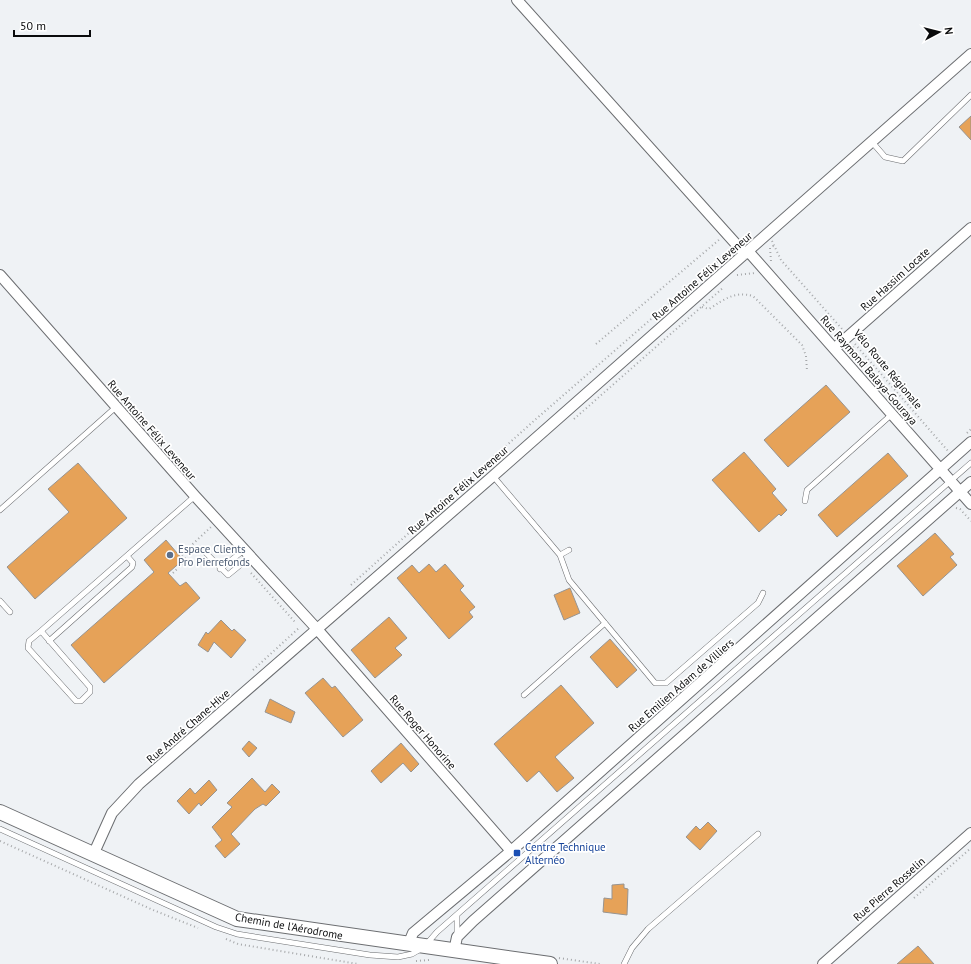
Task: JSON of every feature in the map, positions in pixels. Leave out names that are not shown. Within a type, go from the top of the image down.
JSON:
[{"type":"main road","name":"Chemin de l'Aérodrome","points":[[0,812],[237,919],[408,945],[552,961]]},
{"type":"street","name":"Rue Raymond Balaya-Gouraya","points":[[517,0],[727,233],[835,348],[891,415],[971,504]]},
{"type":"street","name":"Rue Antoine Félix Leveneur","points":[[0,275],[195,496],[317,629],[493,476],[971,54]]},
{"type":"street","name":"Rue Hassim Locate","points":[[835,348],[846,332],[971,228]]},
{"type":"street","name":"Rue Emilien Adam de Villiers","points":[[408,945],[413,933],[511,851],[940,471],[951,453],[968,438]]},
{"type":"street","points":[[448,950],[457,936],[971,482]]},
{"type":"street","name":"Rue Roger Honorine","points":[[317,629],[511,851]]},
{"type":"street","name":"Rue André Chane-Hive","points":[[93,855],[112,813],[119,804],[317,629]]},
{"type":"street","name":"Rue Pierre Rosselin","points":[[823,964],[971,833]]},
{"type":"lane","points":[[872,142],[885,157],[903,161],[971,95]]},
{"type":"lane","points":[[0,510],[116,407]]},
{"type":"lane","points":[[805,501],[807,490],[891,415]]},
{"type":"lane","points":[[0,830],[216,927],[236,934],[370,955],[398,957],[412,954],[424,947],[437,932],[971,463]]},
{"type":"lane","points":[[493,476],[560,555],[569,580],[655,683],[666,683],[758,603],[763,593]]},
{"type":"lane","points":[[41,631],[90,687],[90,692],[81,701],[76,702],[28,648],[30,641],[41,631],[195,496]]},
{"type":"lane","points":[[560,555],[569,550]]},
{"type":"lane","points":[[205,552],[220,569],[228,575],[247,554]]},
{"type":"lane","points":[[220,569],[247,554]]},
{"type":"lane","points":[[49,641],[132,567],[133,563],[127,556]]},
{"type":"lane","points":[[0,601],[10,612]]},
{"type":"lane","points":[[524,695],[605,623]]},
{"type":"lane","points":[[624,964],[632,948],[648,929],[758,834]]},
{"type":"lane","points":[[457,915],[457,936]]},
{"type":"path","points":[[596,344],[727,233]]},
{"type":"path","name":"Vélo Route Régionale","points":[[766,235],[775,245],[781,260],[951,453]]},
{"type":"path","points":[[775,245],[770,248],[770,261],[776,267]]},
{"type":"path","points":[[351,585],[536,419],[726,254],[746,252]]},
{"type":"path","points":[[734,273],[737,275],[755,273],[760,279]]},
{"type":"path","points":[[570,422],[724,287]]},
{"type":"path","points":[[694,299],[702,307],[709,309],[731,296],[743,294],[753,296],[802,345],[806,356],[807,371]]},
{"type":"path","points":[[837,332],[846,332]]},
{"type":"path","points":[[855,344],[852,354],[857,360]]},
{"type":"path","points":[[968,438],[971,429]]},
{"type":"path","points":[[943,452],[951,453],[953,445]]},
{"type":"path","points":[[952,512],[956,508],[960,509],[971,521]]},
{"type":"path","points":[[173,573],[186,560],[182,554],[211,527]]},
{"type":"path","points":[[410,962],[429,960],[448,950]]},
{"type":"path","points":[[552,961],[600,964]]},
{"type":"building","points":[[971,116],[971,140],[959,127]]},
{"type":"building","points":[[826,385],[850,412],[788,467],[764,440]]},
{"type":"building","points":[[744,452],[776,489],[772,493],[787,510],[781,516],[779,514],[759,532],[712,480]]},
{"type":"building","points":[[888,453],[908,476],[837,537],[818,515]]},
{"type":"building","points":[[78,463],[127,518],[35,599],[7,567],[69,512],[48,489]]},
{"type":"building","points":[[935,533],[954,554],[950,557],[957,565],[923,596],[897,566]]},
{"type":"building","points":[[166,540],[183,560],[168,573],[180,586],[186,582],[200,598],[104,683],[71,645],[154,572],[144,560]]},
{"type":"building","points":[[429,564],[436,572],[445,564],[464,586],[460,590],[475,607],[469,612],[473,617],[449,639],[397,578],[412,565],[419,573]]},
{"type":"building","points":[[570,588],[580,613],[564,620],[554,595]]},
{"type":"building","points":[[389,617],[407,638],[395,648],[402,655],[375,678],[351,650]]},
{"type":"building","points":[[221,620],[232,631],[234,629],[246,640],[231,658],[214,642],[208,652],[198,645],[206,632],[208,634]]},
{"type":"building","points":[[610,639],[637,670],[617,688],[590,657]]},
{"type":"building","points":[[323,678],[332,688],[335,686],[363,720],[343,737],[305,693]]},
{"type":"building","points":[[561,685],[594,723],[555,757],[574,778],[557,792],[539,771],[527,782],[494,744]]},
{"type":"building","points":[[270,699],[295,712],[291,723],[265,712]]},
{"type":"building","points":[[249,741],[257,748],[249,757],[242,749]]},
{"type":"building","points":[[401,743],[419,764],[411,772],[403,763],[381,783],[371,771]]},
{"type":"building","points":[[252,778],[265,792],[272,784],[280,792],[266,806],[263,804],[255,809],[231,834],[240,844],[225,858],[215,846],[222,840],[212,827],[232,807],[227,803]]},
{"type":"building","points":[[209,780],[217,790],[201,806],[199,803],[189,814],[177,801],[190,788],[195,794]]},
{"type":"building","points":[[708,822],[717,831],[700,850],[686,837],[696,826],[700,830]]},
{"type":"building","points":[[624,884],[624,888],[628,889],[627,915],[603,912],[604,898],[612,899],[612,885]]},
{"type":"building","points":[[918,946],[934,964],[897,964]]},
{"type":"place","name":"Espace Clients Pro Pierrefonds","points":[[170,555]]},
{"type":"place","name":"Centre Technique Alternéo","points":[[517,853]]}]
